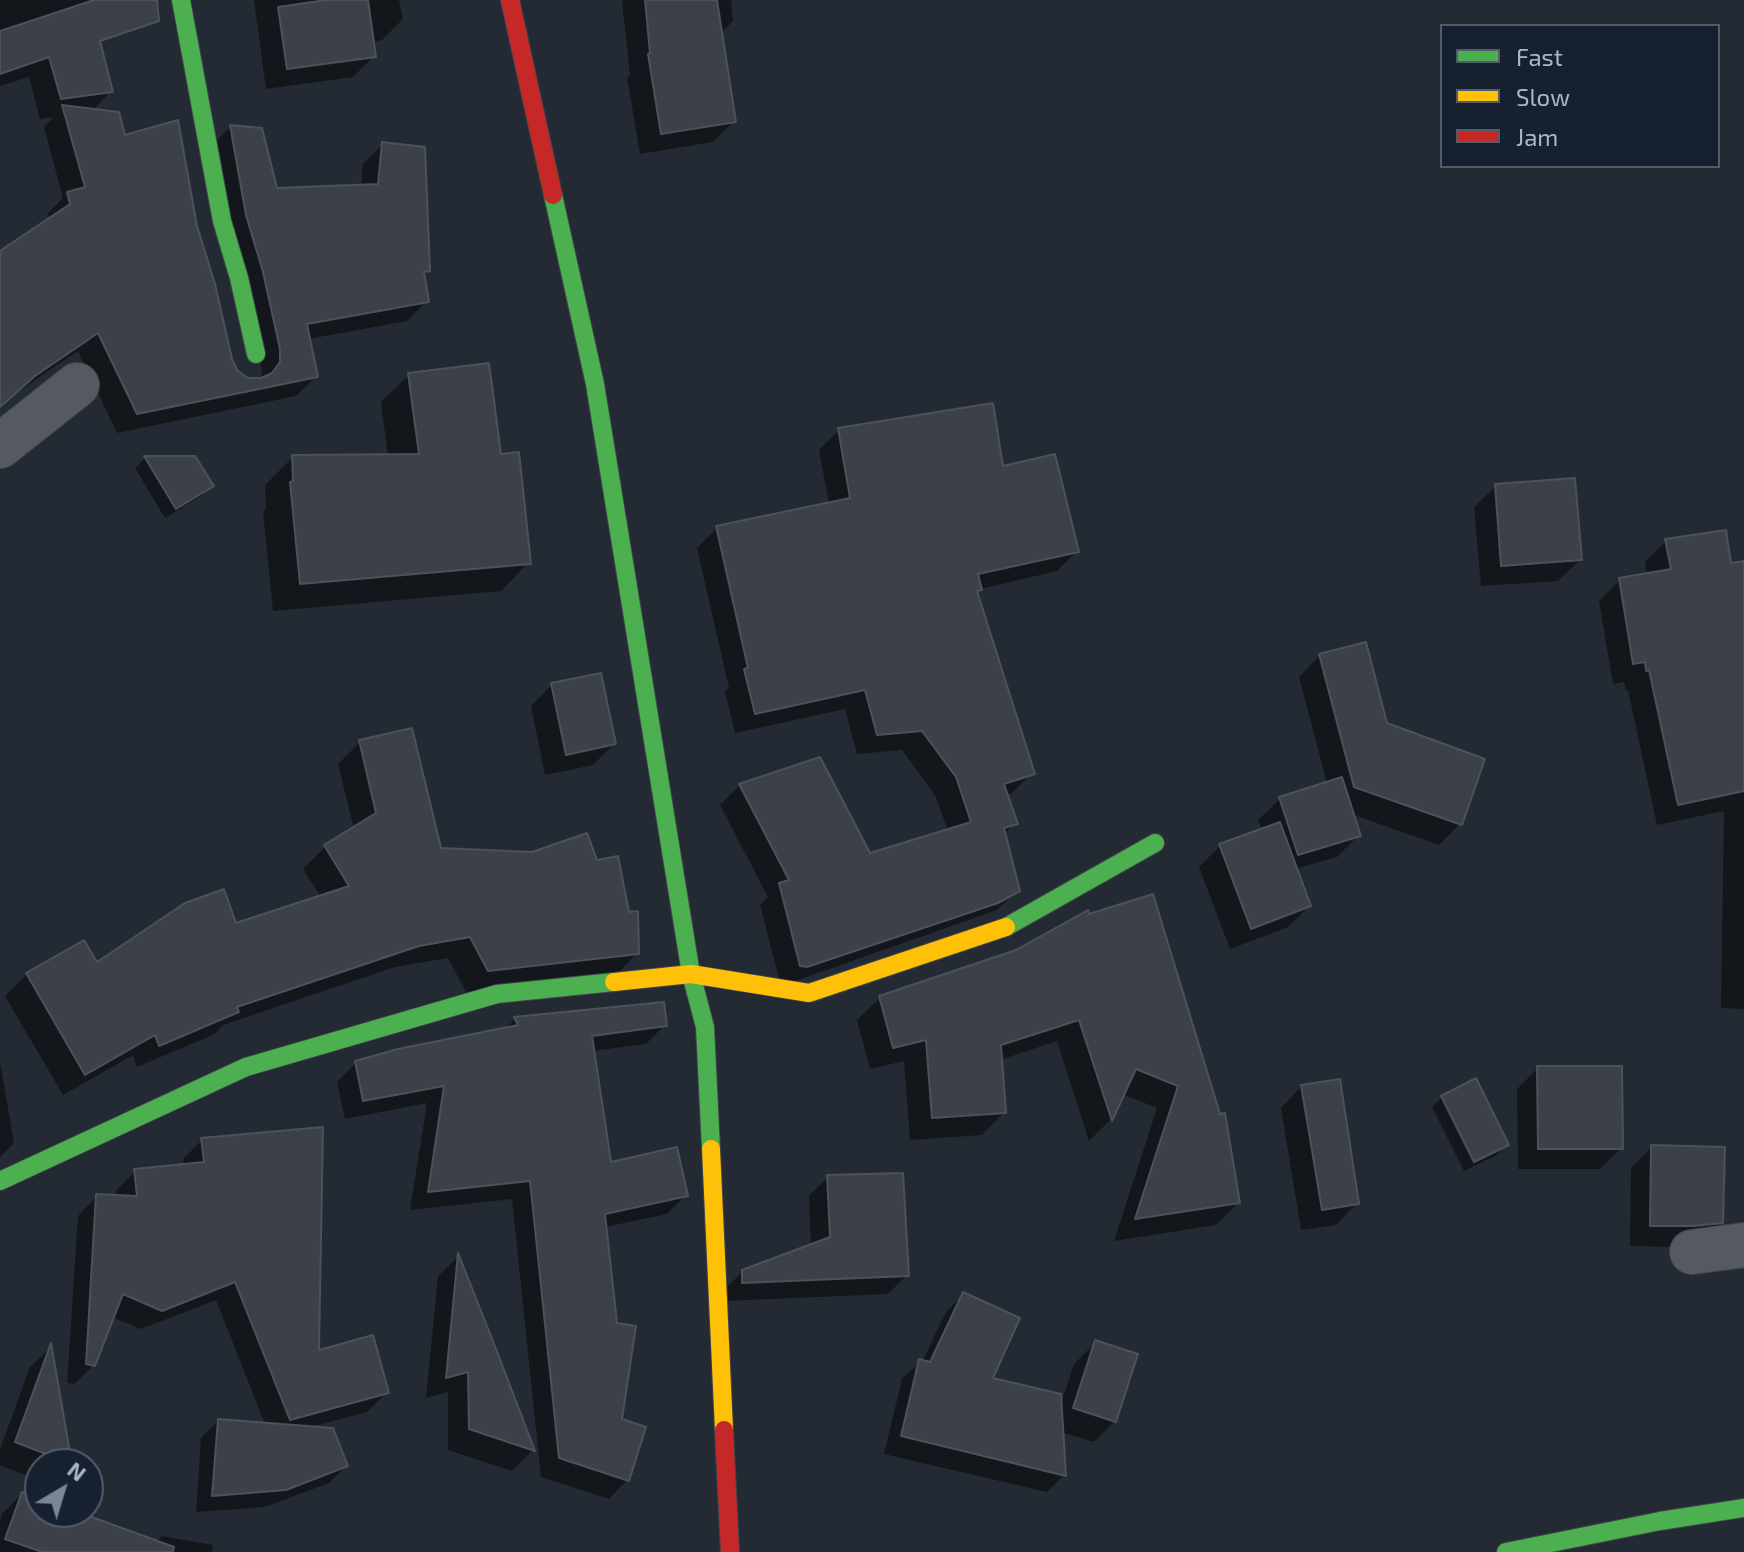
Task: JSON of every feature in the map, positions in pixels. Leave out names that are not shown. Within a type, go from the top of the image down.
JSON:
[{"type":"street","points":[[181,0],[222,221],[256,354]]},
{"type":"street","points":[[510,0],[595,384],[691,974],[705,1027],[730,1552]]},
{"type":"street","points":[[0,446],[77,385]]},
{"type":"street","points":[[0,1181],[246,1067],[497,994],[691,974],[809,993],[1008,926],[1155,843]]},
{"type":"street","points":[[1692,1252],[1744,1245]]},
{"type":"street","points":[[1506,1552],[1660,1521],[1744,1508]]},
{"type":"building","points":[[94,0],[157,0],[159,21],[100,41],[113,92],[61,99],[49,57],[0,74],[0,31]]},
{"type":"building","points":[[326,0],[368,0],[376,57],[287,69],[278,7]]},
{"type":"building","points":[[645,0],[717,0],[736,122],[661,134],[648,54]]},
{"type":"building","points":[[62,105],[119,112],[125,135],[178,120],[197,226],[215,284],[232,359],[237,370],[248,378],[261,378],[272,373],[280,362],[280,349],[263,272],[246,215],[230,125],[262,128],[277,188],[378,184],[382,142],[425,147],[430,271],[424,272],[429,302],[307,324],[318,377],[137,414],[98,333],[35,376],[0,407],[0,251],[70,204],[67,192],[85,187]]},
{"type":"building","points":[[489,363],[501,454],[519,452],[531,564],[300,584],[290,482],[293,481],[292,455],[419,454],[408,373]]},
{"type":"building","points":[[993,403],[1003,466],[1055,454],[1079,552],[978,574],[982,590],[977,591],[1035,774],[1004,784],[1018,824],[1004,828],[1020,891],[998,903],[807,967],[800,966],[779,883],[789,880],[739,784],[820,757],[870,853],[971,822],[956,777],[922,731],[877,735],[865,690],[755,714],[744,669],[748,668],[716,526],[850,498],[838,428]]},
{"type":"building","points":[[144,456],[195,456],[214,486],[176,509]]},
{"type":"building","points":[[1575,478],[1582,560],[1501,566],[1495,484]]},
{"type":"building","points":[[1726,530],[1731,563],[1744,561],[1744,791],[1678,805],[1649,670],[1646,671],[1645,662],[1633,664],[1619,578],[1671,569],[1665,539]]},
{"type":"building","points":[[1366,642],[1387,723],[1485,759],[1462,825],[1354,787],[1319,654]]},
{"type":"building","points":[[601,673],[616,744],[566,755],[551,683]]},
{"type":"building","points":[[412,728],[441,848],[532,852],[587,833],[597,860],[618,856],[629,912],[638,911],[639,954],[488,971],[470,937],[419,946],[237,1007],[239,1012],[159,1046],[155,1035],[85,1075],[26,973],[84,940],[97,962],[185,903],[224,889],[236,923],[349,886],[324,845],[376,813],[359,740]]},
{"type":"building","points":[[1342,777],[1361,836],[1298,855],[1279,797]]},
{"type":"building","points":[[1280,822],[1311,906],[1251,929],[1219,844]]},
{"type":"building","points":[[1153,894],[1220,1114],[1225,1113],[1240,1203],[1135,1219],[1178,1086],[1136,1069],[1112,1121],[1079,1020],[1001,1045],[1006,1113],[932,1118],[926,1040],[893,1048],[879,996],[1016,950],[1088,910],[1089,914]]},
{"type":"building","points":[[664,1002],[667,1026],[592,1036],[611,1162],[677,1147],[688,1196],[605,1214],[617,1323],[636,1326],[622,1419],[646,1427],[629,1481],[559,1458],[530,1181],[428,1192],[444,1086],[363,1101],[355,1061],[398,1049],[518,1025],[514,1017]]},
{"type":"building","points":[[1537,1066],[1622,1066],[1623,1149],[1538,1149]]},
{"type":"building","points":[[1476,1078],[1509,1145],[1474,1162],[1441,1096]]},
{"type":"building","points":[[1340,1079],[1359,1204],[1322,1210],[1301,1085]]},
{"type":"building","points":[[323,1127],[319,1350],[373,1335],[389,1393],[290,1420],[235,1282],[162,1311],[123,1294],[95,1366],[86,1364],[96,1194],[137,1196],[134,1169],[204,1162],[201,1138]]},
{"type":"building","points":[[1651,1145],[1725,1147],[1723,1223],[1650,1226]]},
{"type":"building","points":[[903,1173],[909,1276],[742,1283],[742,1270],[830,1237],[827,1175]]},
{"type":"building","points":[[458,1253],[535,1451],[469,1429],[468,1372],[446,1378]]},
{"type":"building","points":[[963,1292],[1020,1318],[993,1378],[1061,1394],[1066,1476],[901,1436],[919,1359],[930,1362]]},
{"type":"building","points":[[1095,1340],[1138,1354],[1116,1422],[1073,1408]]},
{"type":"building","points":[[51,1343],[69,1448],[31,1448],[15,1442]]},
{"type":"building","points":[[218,1419],[333,1428],[348,1466],[286,1490],[212,1496]]},
{"type":"building","points":[[22,1492],[24,1528],[104,1528],[104,1521],[174,1547],[173,1552],[42,1552],[5,1539]]},
{"type":"traffic: fast","points":[[181,0],[222,221],[256,354]]},
{"type":"traffic: fast","points":[[553,195],[595,384],[691,974],[705,1027],[711,1149]]},
{"type":"traffic: fast","points":[[1006,927],[1155,843]]},
{"type":"traffic: fast","points":[[0,1181],[246,1067],[497,994],[614,982]]},
{"type":"traffic: fast","points":[[1506,1552],[1660,1521],[1744,1508]]},
{"type":"traffic: slow","points":[[614,982],[691,974],[809,993],[1006,927]]},
{"type":"traffic: slow","points":[[711,1149],[724,1430]]},
{"type":"traffic: jam","points":[[510,0],[553,195]]},
{"type":"traffic: jam","points":[[724,1430],[730,1552]]}]
